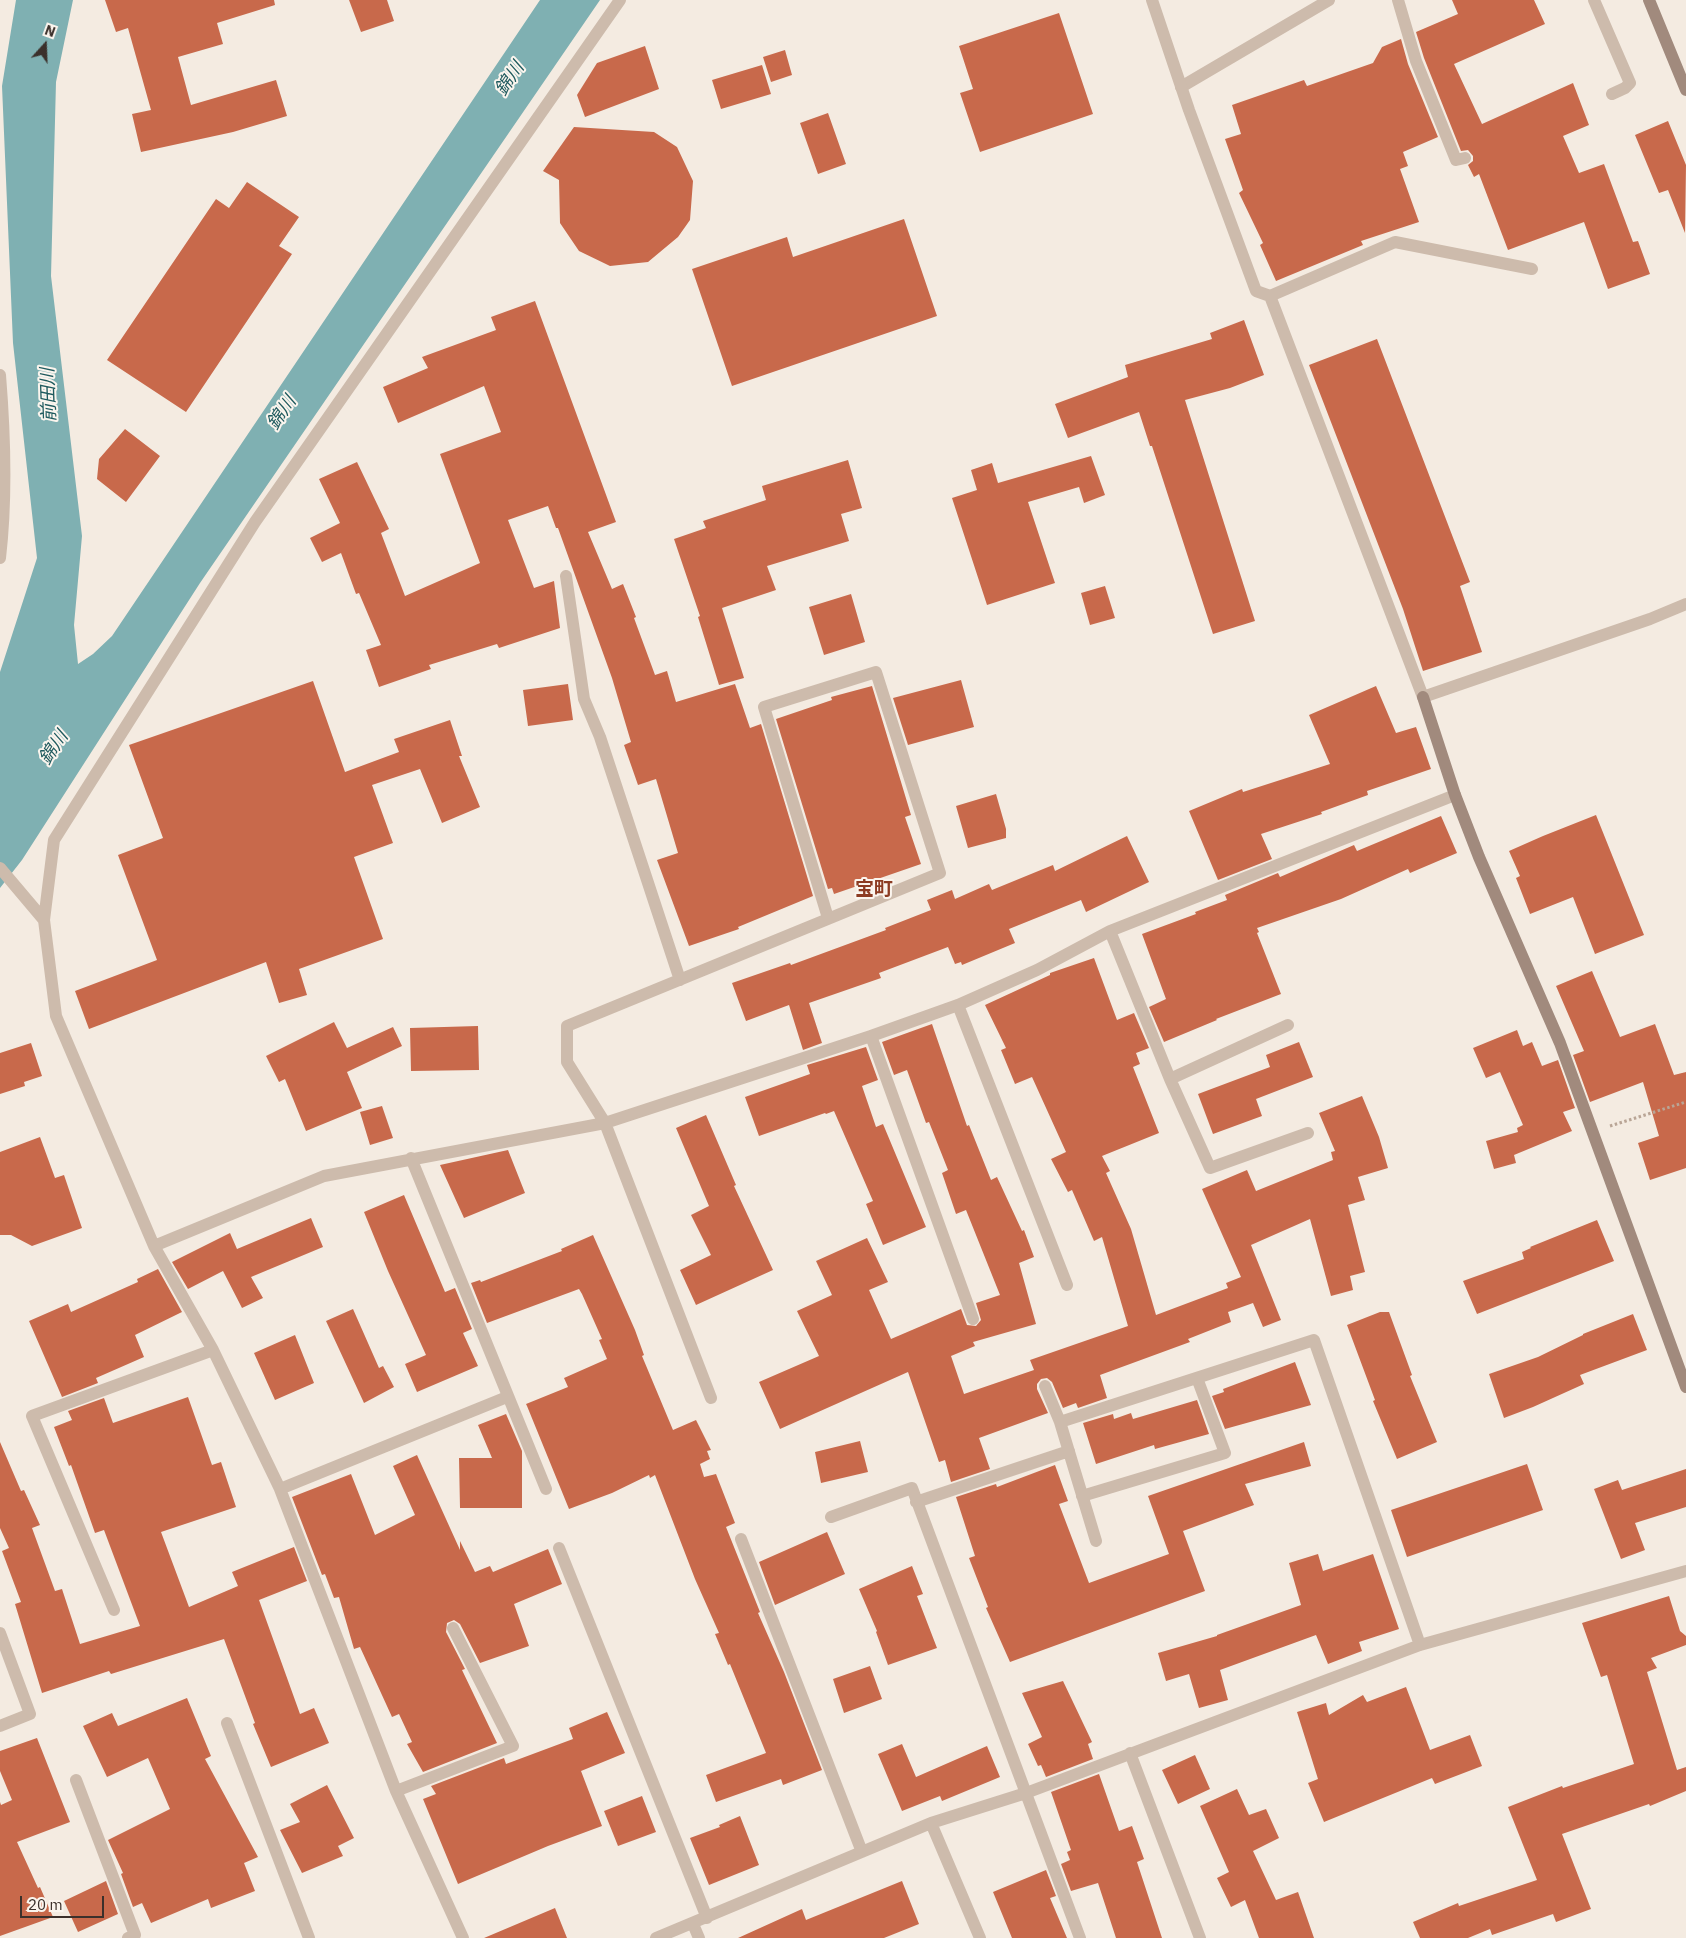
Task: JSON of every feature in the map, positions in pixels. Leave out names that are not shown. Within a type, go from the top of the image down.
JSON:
[{"type":"street","points":[[463,1938],[396,1791],[280,1489],[213,1350],[154,1246],[56,1016],[44,920],[54,840],[255,522],[620,0]]},
{"type":"street","points":[[1152,0],[1181,87],[1256,291],[1270,296],[1395,242],[1532,268]]},
{"type":"street","points":[[1181,87],[1329,0]]},
{"type":"street","points":[[1398,0],[1416,61],[1449,145],[1456,160],[1465,158]]},
{"type":"street","points":[[1594,0],[1630,83],[1625,88],[1612,94]]},
{"type":"street","points":[[1649,0],[1686,90]]},
{"type":"street","points":[[1270,296],[1423,698],[1455,795],[1479,857],[1560,1043],[1686,1387]]},
{"type":"street","points":[[0,375],[4,421],[4,451],[3,531],[0,558]]},
{"type":"street","points":[[566,576],[584,699],[600,737],[680,980]]},
{"type":"street","points":[[1423,698],[1686,604]]},
{"type":"street","points":[[711,1398],[605,1123],[567,1062],[567,1026],[940,873],[876,672],[764,707],[828,918]]},
{"type":"street","points":[[154,1246],[324,1176],[411,1158],[605,1123],[872,1036],[958,1005],[1037,970],[1110,931],[1455,795]]},
{"type":"street","points":[[0,868],[44,920]]},
{"type":"street","points":[[1110,931],[1170,1079],[1210,1168],[1308,1133]]},
{"type":"street","points":[[958,1005],[1067,1285]]},
{"type":"street","points":[[1170,1079],[1288,1025]]},
{"type":"street","points":[[872,1036],[973,1319]]},
{"type":"street","points":[[411,1158],[546,1489]]},
{"type":"street","points":[[1060,1422],[1314,1340],[1420,1645]]},
{"type":"street","points":[[114,1610],[32,1416],[213,1350]]},
{"type":"street","points":[[1082,1496],[1225,1453],[1197,1378]]},
{"type":"street","points":[[1045,1386],[1060,1422],[1096,1541]]},
{"type":"street","points":[[280,1489],[507,1397]]},
{"type":"street","points":[[916,1502],[1068,1451]]},
{"type":"street","points":[[831,1517],[912,1488],[1080,1938]]},
{"type":"street","points":[[741,1539],[862,1852]]},
{"type":"street","points":[[559,1548],[707,1918]]},
{"type":"street","points":[[656,1938],[932,1824],[1026,1793],[1420,1645],[1686,1571]]},
{"type":"street","points":[[396,1791],[513,1746],[453,1628]]},
{"type":"street","points":[[0,1633],[30,1714],[0,1726]]},
{"type":"street","points":[[226,1724],[309,1938]]},
{"type":"street","points":[[1130,1753],[1200,1938]]},
{"type":"street","points":[[76,1780],[135,1935],[128,1938]]},
{"type":"street","points":[[932,1824],[980,1938]]},
{"type":"street","points":[[692,1924],[699,1938]]},
{"type":"path","points":[[1592,1132],[1686,1102]]},
{"type":"water","points":[[16,0],[73,0],[56,82],[51,276],[82,536],[74,625],[78,664],[93,654],[112,636],[540,0],[600,0],[200,583],[22,860],[0,888],[0,672],[37,558],[13,343],[2,86]]},
{"type":"building","points":[[105,0],[274,0],[275,5],[217,23],[223,44],[178,57],[191,105],[276,80],[287,116],[233,132],[141,152],[132,114],[151,110],[128,28],[116,32]]},
{"type":"building","points":[[349,0],[387,0],[394,21],[361,32]]},
{"type":"building","points":[[1452,0],[1534,0],[1545,24],[1454,64],[1482,124],[1573,83],[1589,125],[1563,136],[1579,173],[1604,164],[1633,242],[1638,241],[1650,274],[1608,289],[1584,222],[1508,250],[1479,174],[1474,177],[1468,165],[1473,161],[1473,156],[1468,150],[1461,151],[1424,58],[1416,32],[1458,14]]},
{"type":"building","points":[[1059,13],[1093,114],[980,152],[960,93],[973,89],[959,46]]},
{"type":"building","points":[[1401,39],[1408,64],[1438,137],[1403,152],[1408,166],[1400,169],[1419,222],[1361,241],[1363,245],[1276,281],[1260,245],[1263,243],[1239,193],[1243,190],[1225,139],[1241,134],[1232,105],[1304,80],[1307,86],[1373,63],[1382,47]]},
{"type":"building","points":[[645,46],[659,89],[585,117],[577,95],[597,63]]},
{"type":"building","points":[[785,50],[792,75],[771,82],[763,57]]},
{"type":"building","points":[[762,65],[771,94],[721,109],[712,80]]},
{"type":"building","points":[[828,113],[846,164],[818,174],[800,123]]},
{"type":"building","points":[[1668,121],[1686,165],[1685,233],[1668,190],[1659,193],[1635,135]]},
{"type":"building","points":[[574,127],[654,132],[677,147],[693,181],[690,220],[678,237],[648,262],[610,266],[579,251],[560,223],[559,180],[543,171]]},
{"type":"building","points":[[247,182],[299,217],[279,246],[292,254],[186,412],[107,360],[216,199],[229,208]]},
{"type":"building","points":[[904,219],[937,316],[732,386],[692,269],[787,237],[793,257]]},
{"type":"building","points":[[535,301],[616,522],[588,532],[612,589],[623,584],[655,675],[667,671],[676,702],[735,684],[750,728],[761,724],[813,896],[738,927],[739,929],[689,946],[657,860],[678,853],[656,779],[638,785],[624,745],[631,742],[612,678],[558,528],[556,528],[548,506],[508,520],[534,588],[554,581],[560,628],[499,648],[497,644],[429,665],[431,669],[379,687],[366,650],[381,645],[359,593],[356,594],[341,553],[322,562],[310,538],[340,523],[319,479],[357,462],[389,529],[381,533],[405,596],[480,563],[440,454],[501,432],[484,386],[398,423],[383,387],[428,368],[422,357],[496,330],[491,317]]},
{"type":"building","points":[[1244,320],[1264,375],[1230,388],[1185,400],[1255,621],[1213,634],[1152,446],[1150,446],[1139,412],[1068,438],[1055,404],[1128,377],[1125,365],[1212,339],[1210,333]]},
{"type":"building","points":[[1377,339],[1470,582],[1460,586],[1482,652],[1423,671],[1403,609],[1309,365]]},
{"type":"building","points":[[125,429],[160,456],[126,502],[97,479],[99,459]]},
{"type":"building","points":[[1091,456],[1105,495],[1084,503],[1079,487],[1028,502],[1055,583],[987,605],[952,498],[977,490],[971,470],[992,463],[998,483]]},
{"type":"building","points":[[848,460],[862,508],[841,514],[849,541],[767,566],[776,590],[722,608],[744,678],[719,685],[698,617],[700,616],[674,539],[706,528],[703,521],[766,500],[762,486]]},
{"type":"building","points":[[1105,586],[1115,618],[1090,625],[1081,593]]},
{"type":"building","points":[[851,594],[865,642],[824,655],[809,607]]},
{"type":"building","points":[[961,680],[974,727],[908,745],[893,698]]},
{"type":"building","points":[[313,681],[345,772],[399,752],[394,739],[450,720],[462,756],[459,756],[480,807],[442,823],[420,769],[372,785],[393,843],[354,857],[383,939],[299,969],[307,995],[279,1003],[266,962],[89,1029],[75,991],[157,960],[118,855],[163,838],[129,745]]},
{"type":"building","points":[[568,684],[573,720],[528,726],[523,690]]},
{"type":"building","points":[[872,686],[911,815],[905,817],[921,864],[834,894],[832,888],[828,889],[776,719],[832,700],[831,697]]},
{"type":"building","points":[[1376,686],[1396,733],[1416,727],[1431,769],[1367,791],[1368,795],[1321,812],[1322,814],[1261,834],[1272,859],[1218,880],[1189,811],[1242,789],[1243,792],[1330,764],[1309,715]]},
{"type":"building","points":[[996,794],[1006,829],[1006,838],[968,848],[956,806]]},
{"type":"building","points":[[1596,815],[1644,935],[1595,954],[1573,897],[1530,914],[1516,878],[1520,876],[1509,851]]},
{"type":"building","points":[[1441,816],[1457,853],[1410,873],[1408,869],[1341,899],[1257,928],[1259,932],[1257,933],[1281,994],[1216,1019],[1164,1042],[1149,1007],[1166,999],[1142,934],[1196,914],[1195,912],[1227,900],[1225,895],[1278,873],[1280,877],[1354,845],[1357,851]]},
{"type":"building","points":[[1127,836],[1149,882],[1086,912],[1081,900],[1009,929],[1015,943],[962,965],[961,962],[955,964],[948,947],[879,973],[881,978],[809,1003],[822,1043],[803,1050],[789,1005],[746,1021],[732,983],[790,963],[791,965],[886,930],[885,928],[931,910],[927,900],[952,890],[955,899],[989,884],[992,890],[1053,865],[1055,871]]},
{"type":"building","points":[[1094,958],[1117,1020],[1134,1013],[1149,1048],[1136,1053],[1140,1064],[1133,1067],[1159,1133],[1102,1156],[1110,1171],[1106,1173],[1131,1229],[1156,1315],[1228,1288],[1226,1283],[1241,1277],[1202,1189],[1247,1170],[1256,1191],[1333,1160],[1331,1152],[1335,1151],[1319,1113],[1362,1096],[1379,1137],[1388,1168],[1358,1177],[1365,1200],[1348,1205],[1365,1272],[1350,1276],[1353,1290],[1331,1296],[1310,1219],[1251,1245],[1281,1320],[1263,1327],[1253,1303],[1228,1312],[1231,1322],[1188,1339],[1190,1342],[1100,1375],[1107,1398],[1078,1408],[1076,1403],[1063,1408],[1052,1382],[1047,1378],[1041,1379],[1037,1384],[1037,1389],[1048,1413],[979,1438],[990,1469],[951,1482],[945,1460],[939,1462],[908,1372],[780,1429],[759,1382],[819,1356],[797,1311],[832,1295],[816,1261],[867,1238],[888,1282],[869,1290],[891,1339],[961,1309],[967,1325],[976,1326],[981,1320],[976,1303],[1000,1295],[966,1210],[956,1214],[942,1173],[948,1170],[929,1122],[926,1123],[907,1070],[894,1075],[882,1042],[932,1024],[967,1126],[969,1125],[991,1180],[997,1177],[1022,1231],[1024,1230],[1034,1257],[1019,1263],[1036,1324],[973,1342],[975,1346],[951,1356],[964,1394],[1034,1370],[1030,1360],[1128,1326],[1102,1237],[1094,1241],[1072,1190],[1068,1192],[1051,1159],[1066,1152],[1032,1077],[1015,1084],[1001,1050],[1006,1048],[985,1005],[1050,975],[1050,973]]},
{"type":"building","points":[[1592,971],[1620,1037],[1655,1024],[1674,1075],[1686,1072],[1686,1168],[1650,1180],[1638,1143],[1659,1136],[1643,1082],[1590,1102],[1573,1055],[1584,1051],[1556,986]]},
{"type":"building","points":[[334,1022],[347,1048],[393,1027],[402,1046],[347,1072],[362,1108],[306,1131],[285,1079],[279,1082],[266,1056]]},
{"type":"building","points":[[478,1026],[479,1070],[411,1071],[410,1028]]},
{"type":"building","points":[[1517,1030],[1523,1046],[1532,1042],[1542,1066],[1558,1060],[1575,1108],[1563,1112],[1572,1131],[1514,1155],[1516,1163],[1494,1169],[1486,1141],[1518,1132],[1517,1128],[1523,1125],[1500,1072],[1486,1078],[1473,1048]]},
{"type":"building","points":[[1299,1042],[1313,1077],[1256,1099],[1262,1116],[1213,1134],[1198,1094],[1270,1067],[1266,1055]]},
{"type":"building","points":[[31,1043],[42,1076],[24,1082],[25,1086],[0,1094],[0,1053]]},
{"type":"building","points":[[866,1047],[878,1080],[862,1086],[876,1127],[883,1124],[926,1227],[883,1245],[866,1204],[873,1201],[834,1111],[759,1136],[745,1097],[810,1074],[807,1065]]},
{"type":"building","points":[[382,1106],[393,1138],[370,1145],[360,1112]]},
{"type":"building","points":[[706,1115],[736,1185],[734,1186],[773,1270],[696,1305],[680,1270],[711,1255],[691,1215],[709,1206],[676,1128]]},
{"type":"building","points":[[40,1137],[55,1178],[64,1175],[82,1228],[32,1246],[11,1235],[0,1235],[0,1152]]},
{"type":"building","points":[[508,1150],[525,1193],[464,1218],[440,1165]]},
{"type":"building","points":[[404,1195],[445,1292],[455,1288],[472,1329],[463,1333],[478,1366],[417,1392],[405,1364],[426,1355],[364,1212]]},
{"type":"building","points":[[311,1218],[323,1247],[251,1277],[263,1298],[242,1308],[223,1271],[188,1289],[172,1262],[230,1233],[237,1249]]},
{"type":"building","points":[[1597,1220],[1614,1261],[1477,1314],[1463,1281],[1524,1259],[1522,1252],[1530,1247]]},
{"type":"building","points":[[593,1235],[635,1330],[644,1355],[642,1356],[673,1430],[696,1420],[711,1450],[707,1451],[710,1459],[700,1464],[704,1477],[716,1474],[735,1523],[726,1527],[760,1612],[758,1613],[784,1672],[822,1770],[783,1785],[781,1779],[716,1802],[706,1775],[766,1753],[730,1664],[728,1665],[715,1634],[719,1633],[695,1579],[655,1475],[650,1478],[649,1475],[612,1493],[569,1509],[526,1404],[568,1387],[564,1378],[607,1359],[599,1340],[602,1339],[582,1294],[579,1289],[487,1323],[471,1283],[480,1280],[481,1282],[562,1251],[561,1249]]},
{"type":"building","points":[[158,1269],[182,1312],[135,1335],[144,1357],[96,1378],[98,1383],[62,1397],[29,1321],[68,1304],[71,1312],[138,1282],[137,1279]]},
{"type":"building","points":[[353,1309],[379,1368],[383,1366],[394,1387],[364,1403],[326,1321]]},
{"type":"building","points":[[1380,1312],[1389,1312],[1412,1375],[1410,1376],[1437,1442],[1397,1459],[1373,1401],[1375,1400],[1347,1325]]},
{"type":"building","points":[[1633,1314],[1647,1350],[1580,1375],[1584,1384],[1504,1418],[1489,1374],[1538,1357],[1583,1334]]},
{"type":"building","points":[[295,1335],[314,1383],[275,1400],[254,1353]]},
{"type":"building","points":[[1295,1362],[1311,1405],[1225,1429],[1212,1396],[1224,1392],[1223,1389]]},
{"type":"building","points":[[188,1397],[212,1465],[221,1462],[236,1507],[161,1532],[189,1607],[238,1586],[232,1572],[294,1547],[307,1581],[259,1600],[300,1714],[314,1708],[329,1743],[271,1767],[253,1724],[255,1723],[224,1639],[111,1674],[109,1671],[42,1693],[15,1604],[21,1602],[2,1551],[9,1548],[0,1528],[0,1442],[21,1491],[24,1490],[40,1525],[32,1528],[55,1591],[62,1589],[80,1644],[140,1626],[104,1530],[95,1533],[71,1465],[69,1466],[54,1427],[72,1420],[68,1411],[104,1398],[113,1423]]},
{"type":"building","points":[[1197,1400],[1209,1434],[1155,1449],[1154,1445],[1096,1464],[1083,1423],[1113,1414],[1114,1419],[1131,1413],[1133,1419]]},
{"type":"building","points":[[506,1414],[522,1451],[522,1508],[460,1508],[459,1458],[492,1458],[478,1425]]},
{"type":"building","points":[[860,1441],[868,1472],[821,1483],[815,1452]]},
{"type":"building","points":[[1304,1442],[1311,1466],[1245,1484],[1254,1505],[1183,1531],[1205,1591],[1010,1662],[986,1608],[988,1607],[969,1558],[975,1556],[956,1497],[996,1484],[997,1487],[1055,1465],[1068,1501],[1059,1504],[1089,1583],[1169,1554],[1148,1496]]},
{"type":"building","points":[[417,1455],[460,1550],[460,1541],[475,1572],[490,1566],[493,1572],[548,1549],[562,1584],[514,1604],[529,1646],[480,1663],[460,1624],[454,1620],[447,1623],[446,1632],[465,1669],[462,1670],[497,1743],[423,1772],[407,1744],[412,1742],[399,1714],[392,1717],[360,1647],[354,1649],[339,1597],[334,1598],[325,1574],[322,1575],[292,1497],[351,1474],[375,1535],[415,1515],[393,1466]]},
{"type":"building","points":[[1527,1464],[1543,1510],[1407,1557],[1391,1510]]},
{"type":"building","points":[[1686,1469],[1686,1507],[1635,1523],[1645,1550],[1621,1559],[1594,1489],[1618,1480],[1622,1490]]},
{"type":"building","points":[[827,1532],[845,1574],[775,1605],[759,1562]]},
{"type":"building","points":[[1318,1554],[1323,1571],[1373,1554],[1399,1629],[1359,1642],[1362,1651],[1328,1664],[1316,1635],[1220,1670],[1228,1700],[1199,1708],[1189,1674],[1166,1681],[1158,1653],[1217,1636],[1301,1605],[1289,1563]]},
{"type":"building","points":[[912,1566],[923,1594],[917,1596],[937,1648],[888,1665],[877,1631],[859,1589]]},
{"type":"building","points":[[1669,1596],[1680,1631],[1686,1636],[1686,1645],[1651,1658],[1657,1668],[1647,1672],[1677,1770],[1686,1767],[1686,1791],[1650,1806],[1649,1804],[1562,1834],[1591,1909],[1556,1922],[1553,1914],[1492,1935],[1490,1929],[1468,1938],[1420,1938],[1413,1922],[1458,1903],[1459,1906],[1537,1880],[1508,1807],[1562,1786],[1563,1788],[1634,1764],[1607,1675],[1601,1677],[1582,1623]]},
{"type":"building","points":[[870,1666],[882,1699],[844,1713],[833,1679]]},
{"type":"building","points":[[1063,1681],[1092,1742],[1088,1744],[1093,1759],[1046,1777],[1041,1765],[1038,1766],[1028,1744],[1042,1737],[1022,1693]]},
{"type":"building","points":[[1406,1687],[1430,1750],[1470,1735],[1482,1766],[1435,1784],[1432,1778],[1324,1822],[1308,1783],[1318,1779],[1297,1712],[1326,1703],[1329,1715],[1363,1695],[1367,1702]]},
{"type":"building","points":[[187,1698],[211,1756],[205,1759],[258,1857],[244,1863],[255,1891],[211,1908],[208,1899],[151,1923],[142,1903],[133,1907],[121,1874],[123,1873],[108,1840],[170,1809],[148,1758],[107,1777],[83,1726],[112,1713],[118,1726]]},
{"type":"building","points":[[607,1712],[625,1753],[581,1771],[602,1826],[548,1846],[458,1884],[423,1799],[436,1794],[431,1786],[504,1758],[506,1764],[573,1739],[569,1728]]},
{"type":"building","points":[[37,1738],[70,1822],[17,1842],[53,1917],[0,1936],[0,1802],[1,1805],[12,1800],[0,1771],[0,1751]]},
{"type":"building","points":[[902,1744],[916,1777],[987,1746],[1000,1777],[942,1801],[940,1796],[902,1811],[878,1754]]},
{"type":"building","points":[[1195,1755],[1210,1789],[1178,1804],[1162,1770]]},
{"type":"building","points":[[1099,1774],[1119,1831],[1132,1826],[1144,1859],[1137,1862],[1162,1938],[1116,1938],[1098,1883],[1071,1891],[1061,1864],[1070,1860],[1067,1852],[1071,1850],[1051,1792]]},
{"type":"building","points":[[327,1785],[354,1838],[338,1846],[343,1856],[302,1873],[280,1830],[300,1822],[290,1804]]},
{"type":"building","points":[[1237,1789],[1249,1815],[1266,1809],[1279,1838],[1253,1851],[1276,1900],[1298,1892],[1314,1938],[1259,1938],[1245,1900],[1231,1907],[1217,1878],[1229,1872],[1200,1806]]},
{"type":"building","points":[[642,1796],[656,1832],[618,1846],[604,1811]]},
{"type":"building","points":[[740,1816],[759,1865],[709,1885],[690,1838],[720,1827],[719,1825]]},
{"type":"building","points":[[1046,1870],[1056,1896],[1050,1898],[1067,1938],[1012,1938],[993,1892]]},
{"type":"building","points":[[106,1881],[118,1914],[78,1932],[64,1901]]},
{"type":"building","points":[[902,1881],[919,1924],[884,1938],[738,1938],[802,1909],[806,1920]]},
{"type":"building","points":[[555,1908],[567,1938],[484,1938]]},
{"type":"district","name":"宝町","points":[[874,890]]},
{"type":"water label","name":"錦川","points":[[510,79]]},
{"type":"water label","name":"前田川","points":[[49,395]]},
{"type":"water label","name":"錦川","points":[[282,413]]},
{"type":"water label","name":"錦川","points":[[54,748]]}]
